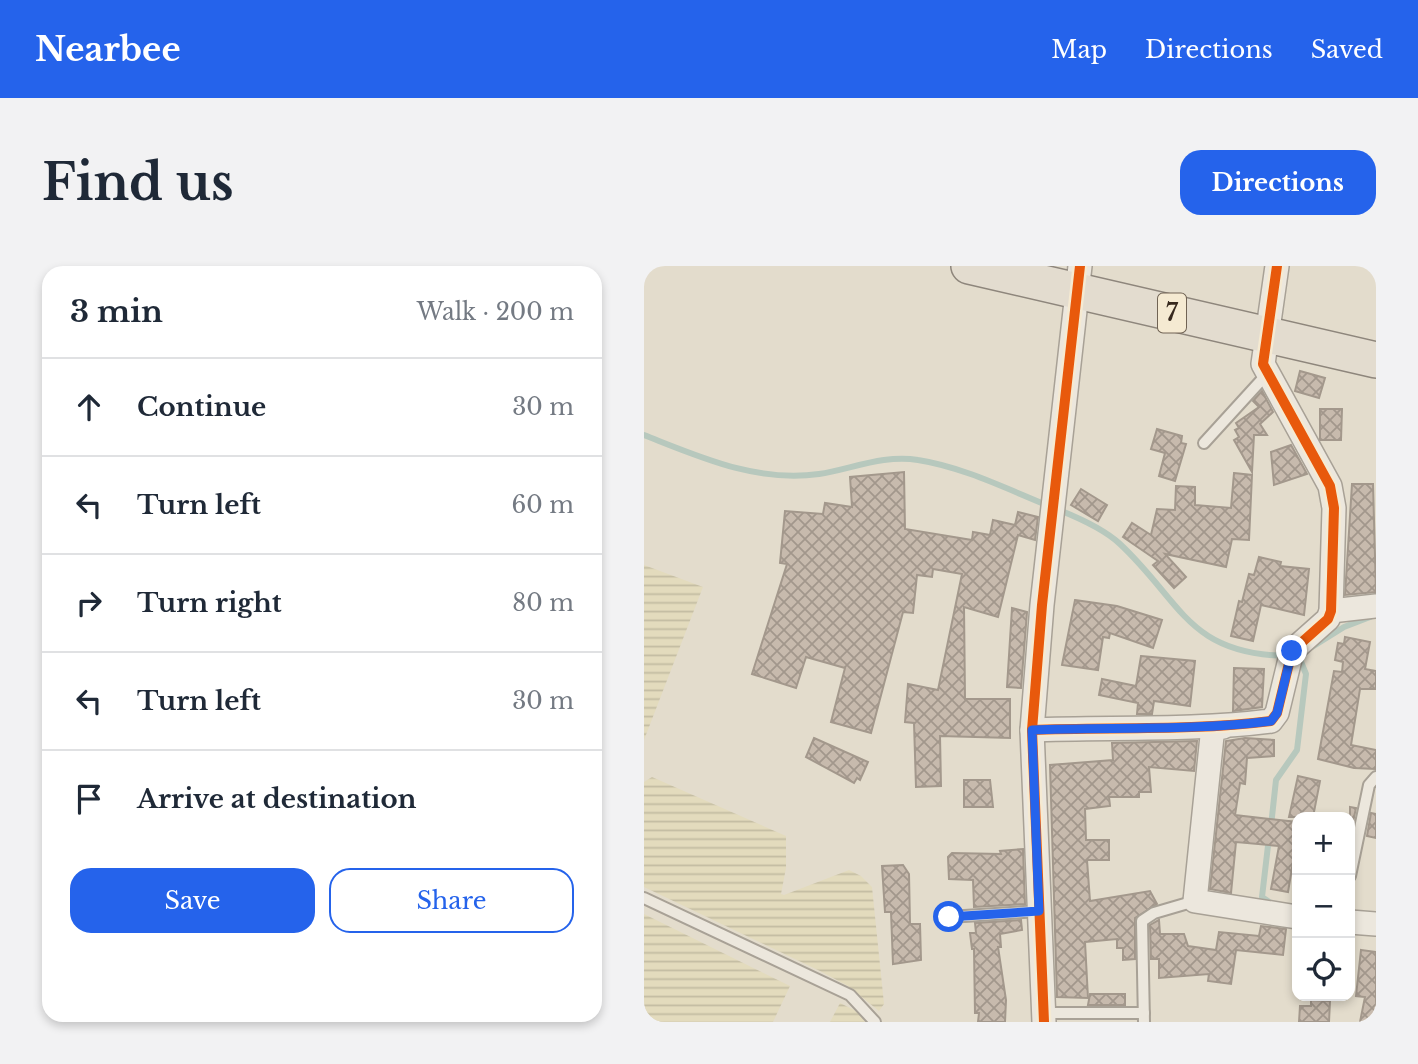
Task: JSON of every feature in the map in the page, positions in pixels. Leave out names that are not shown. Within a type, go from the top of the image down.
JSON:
[{"type":"main road","name":"7","points":[[969,266],[1074,273],[1267,324],[1376,360]]},
{"type":"main road","name":"7","points":[[1267,324],[1376,337]]},
{"type":"street","points":[[1277,266],[1263,364],[1290,418],[1319,461],[1330,486],[1334,508],[1331,611],[1328,619],[1289,660],[1277,713],[1271,721],[1216,728],[1212,736],[1195,901],[1292,916]]},
{"type":"street","points":[[1043,1017],[1032,730],[1074,273]]},
{"type":"street","points":[[1331,611],[1376,606]]},
{"type":"street","points":[[1032,730],[1126,726],[1223,727]]},
{"type":"street","points":[[1355,922],[1376,924]]},
{"type":"lane","points":[[1204,443],[1267,374]]},
{"type":"lane","points":[[1350,875],[1369,785],[1376,777]]},
{"type":"lane","points":[[644,898],[850,995],[875,1022]]},
{"type":"lane","points":[[1043,1017],[1144,1018],[1142,921],[1154,913],[1195,901]]},
{"type":"lane","points":[[949,917],[1039,911]]},
{"type":"shaded area","points":[[644,565],[703,587],[644,740]]},
{"type":"shaded area","points":[[652,777],[786,836],[786,868],[781,894],[849,870],[861,876],[872,887],[884,1004],[879,1011],[848,986],[820,971],[644,887],[644,782]]},
{"type":"shaded area","points":[[644,914],[790,986],[773,1022],[650,1022],[651,1019],[644,1015]]},
{"type":"shaded area","points":[[840,1003],[860,1013],[865,1022],[830,1022]]},
{"type":"building","points":[[1300,371],[1325,378],[1319,398],[1295,391]]},
{"type":"building","points":[[1262,391],[1273,412],[1260,424],[1267,435],[1254,435],[1252,472],[1234,440],[1239,437],[1235,430],[1239,428],[1236,423],[1259,407],[1253,401]]},
{"type":"building","points":[[1320,409],[1342,409],[1341,440],[1320,440]]},
{"type":"building","points":[[1157,429],[1182,436],[1181,443],[1186,444],[1175,481],[1159,476],[1165,453],[1151,449]]},
{"type":"building","points":[[1291,445],[1307,474],[1274,485],[1271,452]]},
{"type":"building","points":[[904,472],[905,529],[972,540],[973,532],[990,535],[993,520],[1015,525],[1018,512],[1038,517],[1035,540],[1018,535],[998,617],[964,607],[965,699],[1010,699],[1010,738],[940,736],[941,786],[916,787],[914,723],[905,722],[908,684],[938,690],[962,574],[933,569],[932,577],[917,575],[913,613],[903,612],[871,733],[831,722],[845,668],[806,657],[796,688],[752,674],[787,564],[780,563],[785,511],[823,514],[825,503],[852,507],[850,477]]},
{"type":"building","points":[[1234,473],[1252,475],[1249,540],[1232,539],[1226,567],[1165,554],[1186,577],[1174,588],[1153,565],[1158,561],[1123,537],[1132,523],[1151,535],[1157,509],[1175,510],[1176,486],[1195,487],[1195,505],[1231,508]]},
{"type":"building","points":[[1352,484],[1373,484],[1376,592],[1345,595]]},
{"type":"building","points":[[1081,489],[1107,505],[1098,521],[1071,505]]},
{"type":"building","points":[[1259,557],[1281,562],[1280,566],[1309,569],[1304,615],[1261,605],[1253,641],[1231,636],[1239,601],[1242,602],[1249,574],[1254,575]]},
{"type":"building","points":[[1075,600],[1117,606],[1162,620],[1153,648],[1110,633],[1109,638],[1103,637],[1098,670],[1062,665]]},
{"type":"building","points":[[1012,608],[1027,612],[1021,688],[1007,687]]},
{"type":"building","points":[[1345,637],[1370,642],[1365,669],[1376,671],[1376,689],[1360,689],[1351,745],[1376,750],[1376,769],[1354,768],[1318,759],[1334,671],[1342,672],[1343,662],[1335,660],[1338,643],[1344,644]]},
{"type":"building","points":[[1141,656],[1195,661],[1190,706],[1154,701],[1152,714],[1137,714],[1138,703],[1099,695],[1102,679],[1136,686]]},
{"type":"building","points":[[1234,668],[1264,669],[1262,707],[1233,711]]},
{"type":"building","points":[[814,738],[868,762],[860,780],[857,778],[854,783],[806,757]]},
{"type":"building","points":[[1245,738],[1274,740],[1274,756],[1247,758],[1245,784],[1240,783],[1235,815],[1292,821],[1292,868],[1288,892],[1271,889],[1279,846],[1236,842],[1231,893],[1210,889],[1226,741]]},
{"type":"building","points":[[1197,741],[1194,771],[1149,767],[1151,792],[1139,792],[1139,797],[1109,797],[1110,806],[1085,809],[1086,840],[1109,840],[1109,860],[1087,860],[1090,901],[1150,891],[1157,904],[1135,918],[1135,959],[1123,960],[1123,948],[1117,948],[1117,939],[1085,942],[1088,998],[1057,997],[1050,765],[1113,760],[1112,743]]},
{"type":"building","points":[[1298,776],[1320,781],[1314,812],[1292,812],[1292,817],[1289,817]]},
{"type":"building","points":[[964,780],[990,780],[993,807],[964,807]]},
{"type":"building","points":[[1371,813],[1376,814],[1376,838],[1367,836]]},
{"type":"building","points":[[1023,849],[1025,904],[974,907],[973,880],[949,879],[948,857],[952,853],[1001,854],[1000,851]]},
{"type":"building","points":[[903,865],[909,874],[910,924],[920,924],[921,960],[893,964],[891,912],[885,912],[882,866]]},
{"type":"building","points":[[1021,920],[1022,930],[1000,934],[1001,947],[998,947],[1006,1000],[1005,1022],[978,1022],[979,1013],[975,1013],[974,949],[970,933],[976,933],[975,923]]},
{"type":"building","points":[[1159,920],[1160,934],[1184,934],[1188,946],[1216,950],[1219,932],[1259,936],[1261,926],[1286,929],[1283,955],[1236,950],[1231,984],[1208,981],[1209,974],[1159,978],[1159,959],[1151,959],[1150,925]]},
{"type":"building","points":[[1361,950],[1376,952],[1376,1022],[1360,1022],[1365,997],[1356,996]]},
{"type":"building","points":[[1090,994],[1125,994],[1125,1005],[1088,1005]]},
{"type":"building","points":[[1311,1001],[1330,1001],[1329,1022],[1299,1022],[1300,1006],[1311,1006]]},
{"type":"waterway","points":[[644,435],[729,466],[773,475],[819,474],[881,460],[918,460],[968,473],[1049,506]]},
{"type":"waterway","points":[[1059,510],[1091,524],[1120,544],[1189,621],[1206,635],[1252,653],[1285,656]]},
{"type":"waterway","points":[[1312,647],[1344,627],[1370,617]]},
{"type":"waterway","points":[[1271,826],[1276,780],[1297,750],[1306,674],[1299,657],[1296,656]]},
{"type":"waterway","points":[[1269,837],[1262,897],[1272,904]]},
{"type":"cycle path","points":[[1044,1022],[1032,730],[1042,605],[1080,266]]},
{"type":"cycle path","points":[[1032,730],[1181,727],[1271,721],[1277,713],[1292,651],[1328,619],[1331,611],[1334,508],[1330,486],[1263,364],[1277,266]]},
{"type":"route","points":[[949,917],[1039,911],[1032,730],[1126,726],[1223,727],[1271,721],[1277,713],[1292,651]]}]
